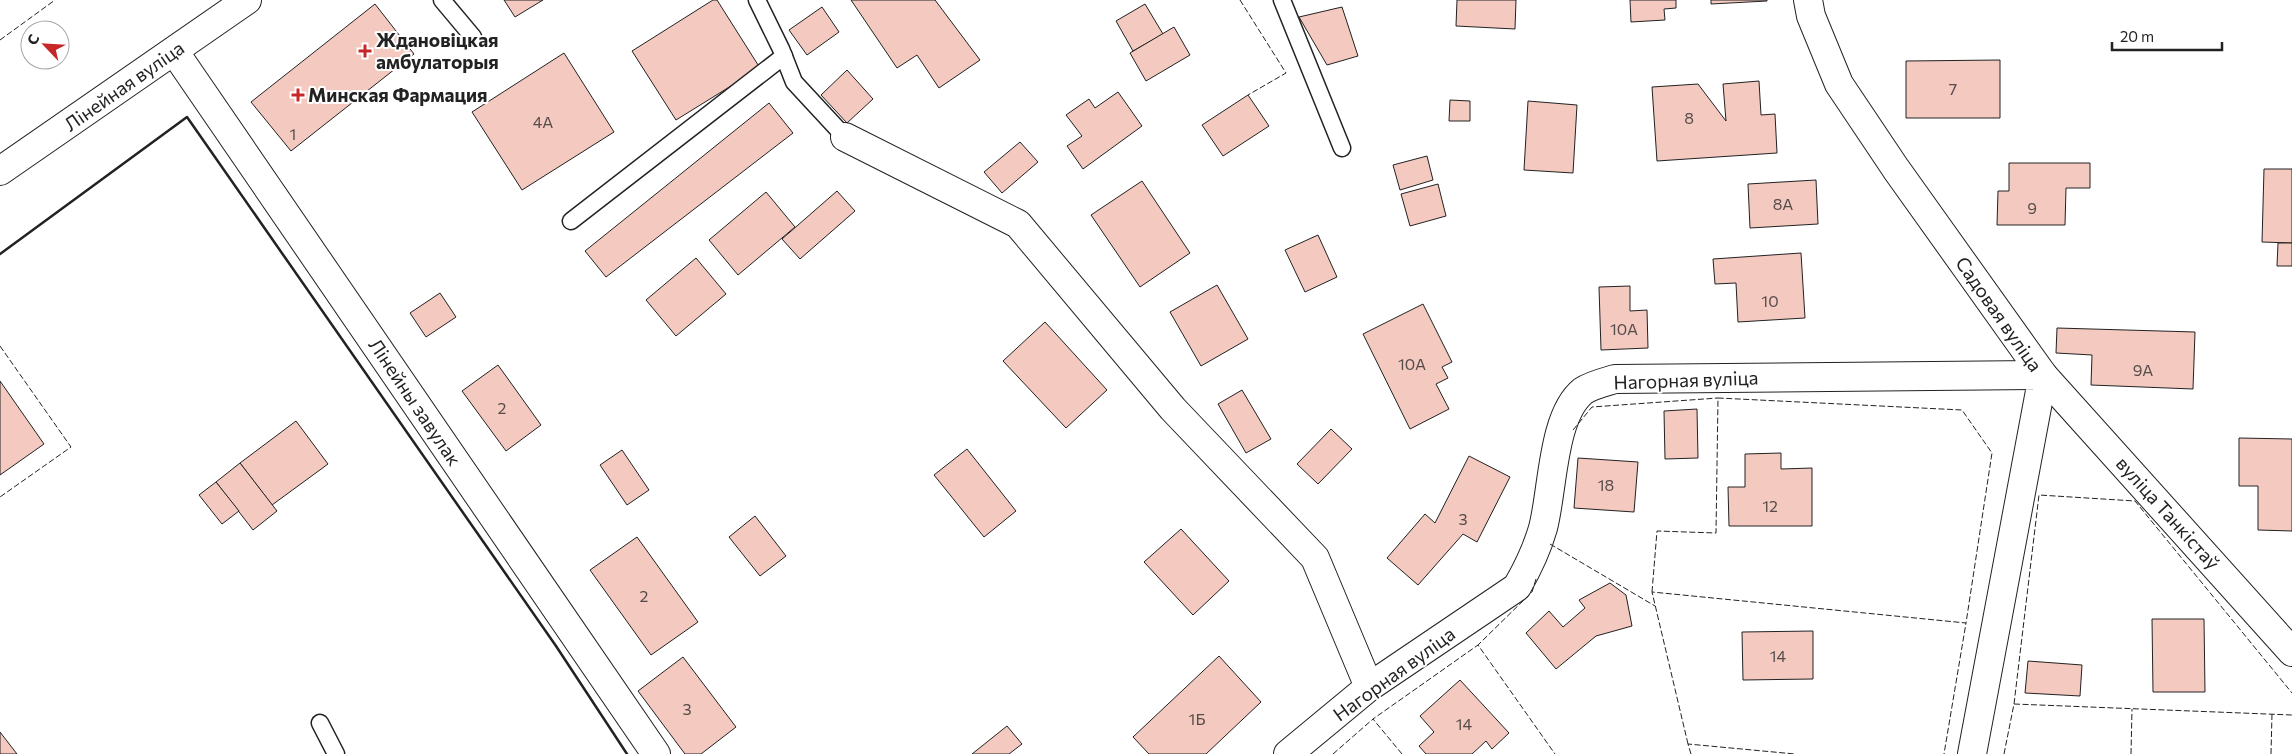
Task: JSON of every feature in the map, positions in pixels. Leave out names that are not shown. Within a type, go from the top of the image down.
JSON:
[{"type":"street","name":"Лінейная вуліца","points":[[0,171],[247,0]]},
{"type":"street","name":"Садовая вуліца","points":[[1808,0],[1811,16],[1839,84],[1896,169],[2043,375],[1972,754]]},
{"type":"street","name":"Лінейны завулак","points":[[174,51],[656,754]]},
{"type":"street","points":[[844,138],[1018,224],[1173,409],[1315,558],[1369,687]]},
{"type":"street","name":"вуліца Танкістаў","points":[[2043,375],[2292,652]]},
{"type":"street","name":"Нагорная вуліца","points":[[1288,754],[1369,687],[1517,587],[1531,563],[1543,527],[1560,427],[1572,405],[1583,391],[1615,379],[2043,375]]},
{"type":"lane","points":[[442,0],[473,37]]},
{"type":"lane","points":[[757,0],[784,56],[794,82],[844,138]]},
{"type":"lane","points":[[1282,0],[1342,148]]},
{"type":"lane","points":[[571,221],[784,56]]},
{"type":"lane","points":[[320,723],[336,754]]},
{"type":"building","points":[[504,0],[543,0],[515,17]]},
{"type":"building","points":[[713,0],[717,0],[760,68],[676,120],[632,51]]},
{"type":"building","points":[[851,0],[935,0],[980,60],[939,88],[917,55],[897,68]]},
{"type":"building","points":[[1457,0],[1516,0],[1515,29],[1456,26]]},
{"type":"building","points":[[1630,0],[1676,0],[1676,8],[1664,9],[1665,20],[1631,22]]},
{"type":"building","points":[[1711,0],[1767,0],[1767,1],[1711,4]]},
{"type":"building","name":"Ждановіцкая амбулаторыя","points":[[375,4],[414,54],[291,151],[251,102]]},
{"type":"building","points":[[1145,4],[1163,34],[1133,51],[1116,21]]},
{"type":"building","points":[[822,7],[839,32],[807,55],[789,30]]},
{"type":"building","points":[[1342,7],[1358,56],[1327,65],[1299,17]]},
{"type":"building","points":[[1174,27],[1190,55],[1146,81],[1130,53]]},
{"type":"building","points":[[564,53],[614,132],[522,190],[472,112]]},
{"type":"building","points":[[2000,60],[2000,118],[1906,118],[1906,61]]},
{"type":"building","points":[[847,70],[873,99],[847,123],[821,95]]},
{"type":"building","points":[[1759,81],[1761,115],[1775,114],[1777,153],[1657,161],[1652,87],[1698,84],[1726,121],[1723,84]]},
{"type":"building","points":[[1118,92],[1142,126],[1083,169],[1067,146],[1082,136],[1066,115],[1089,99],[1095,108]]},
{"type":"building","points":[[1248,95],[1269,126],[1223,156],[1202,125]]},
{"type":"building","points":[[1450,100],[1470,101],[1470,121],[1449,121]]},
{"type":"building","points":[[1528,101],[1577,105],[1573,173],[1524,170]]},
{"type":"building","points":[[769,103],[793,133],[606,277],[585,251]]},
{"type":"building","points":[[1020,142],[1038,162],[1002,193],[984,172]]},
{"type":"building","points":[[1427,156],[1433,180],[1400,190],[1393,165]]},
{"type":"building","points":[[2009,163],[2090,163],[2090,188],[2066,188],[2065,225],[1997,225],[1998,191],[2009,191]]},
{"type":"building","points":[[2264,169],[2292,169],[2292,243],[2262,242]]},
{"type":"building","points":[[1816,180],[1818,224],[1750,228],[1748,184]]},
{"type":"building","points":[[1142,181],[1190,253],[1140,287],[1091,215]]},
{"type":"building","points":[[1438,184],[1446,216],[1410,226],[1401,194]]},
{"type":"building","points":[[837,191],[855,211],[800,259],[782,239]]},
{"type":"building","points":[[766,192],[795,227],[738,275],[709,240]]},
{"type":"building","points":[[1318,235],[1337,277],[1305,292],[1285,250]]},
{"type":"building","points":[[2278,243],[2292,243],[2292,266],[2277,266]]},
{"type":"building","points":[[1801,253],[1805,318],[1738,322],[1736,283],[1715,284],[1713,259]]},
{"type":"building","points":[[696,258],[726,294],[676,336],[646,300]]},
{"type":"building","points":[[1217,285],[1248,339],[1201,366],[1170,312]]},
{"type":"building","points":[[1630,286],[1630,311],[1647,310],[1648,348],[1601,350],[1599,287]]},
{"type":"building","points":[[440,293],[456,317],[426,337],[410,313]]},
{"type":"building","points":[[1423,304],[1452,362],[1442,367],[1448,378],[1436,384],[1449,409],[1410,429],[1363,334]]},
{"type":"building","points":[[1045,322],[1107,390],[1066,428],[1003,361]]},
{"type":"building","points":[[2057,328],[2195,332],[2193,389],[2091,385],[2092,355],[2056,353]]},
{"type":"building","points":[[498,365],[541,425],[506,451],[462,391]]},
{"type":"building","points":[[0,381],[44,444],[0,475]]},
{"type":"building","points":[[1242,390],[1271,439],[1246,453],[1218,404]]},
{"type":"building","points":[[1697,409],[1698,458],[1665,459],[1664,411]]},
{"type":"building","points":[[296,421],[328,464],[272,505],[240,463]]},
{"type":"building","points":[[1331,429],[1352,449],[1318,484],[1297,464]]},
{"type":"building","points":[[2239,438],[2292,439],[2292,531],[2258,530],[2258,486],[2239,486]]},
{"type":"building","points":[[967,449],[1016,511],[984,537],[934,475]]},
{"type":"building","points":[[622,450],[649,490],[627,505],[600,465]]},
{"type":"building","points":[[1781,453],[1781,469],[1812,468],[1812,526],[1729,526],[1728,487],[1745,487],[1745,454]]},
{"type":"building","points":[[1469,456],[1510,477],[1477,542],[1463,534],[1418,585],[1387,558],[1425,514],[1435,523]]},
{"type":"building","points":[[1578,458],[1638,462],[1634,512],[1574,508]]},
{"type":"building","points":[[240,463],[277,511],[253,530],[216,482]]},
{"type":"building","points":[[216,482],[239,511],[222,524],[199,495]]},
{"type":"building","points":[[755,516],[786,556],[760,576],[729,537]]},
{"type":"building","points":[[1181,529],[1229,581],[1193,615],[1144,562]]},
{"type":"building","points":[[637,537],[698,622],[651,655],[590,570]]},
{"type":"building","points":[[1610,583],[1626,595],[1632,626],[1596,636],[1556,669],[1526,633],[1549,611],[1563,627],[1585,608],[1579,600]]},
{"type":"building","points":[[2152,619],[2204,619],[2205,692],[2153,692]]},
{"type":"building","points":[[1813,631],[1813,679],[1743,680],[1742,632]]},
{"type":"building","points":[[1219,656],[1261,702],[1206,754],[1149,754],[1133,737]]},
{"type":"building","points":[[683,657],[736,727],[701,754],[685,754],[638,691]]},
{"type":"building","points":[[2028,661],[2082,665],[2080,696],[2025,693]]},
{"type":"building","points":[[1460,680],[1509,733],[1492,749],[1486,741],[1472,754],[1426,754],[1419,746],[1434,732],[1420,716]]},
{"type":"building","points":[[1007,726],[1022,744],[1009,754],[972,754]]},
{"type":"building","points":[[0,732],[17,754],[0,754]]},
{"type":"fence","points":[[0,40],[55,0]]},
{"type":"fence","points":[[1240,0],[1286,73],[1248,95]]},
{"type":"fence","points":[[0,346],[71,447],[0,497]]},
{"type":"fence","points":[[1573,430],[1592,407],[1718,398]]},
{"type":"fence","points":[[1652,592],[1657,531],[1716,533],[1718,398],[1962,410],[1992,453],[1966,623]]},
{"type":"fence","points":[[2004,754],[2014,704],[2039,495],[2135,501],[2292,693]]},
{"type":"fence","points":[[1550,544],[1655,606]]},
{"type":"fence","points":[[1536,579],[1532,592],[1478,645],[1555,754]]},
{"type":"fence","points":[[1688,744],[1652,592],[1966,623],[1944,754]]},
{"type":"fence","points":[[1402,754],[1373,719],[1478,645]]},
{"type":"fence","points":[[2014,704],[2292,715]]},
{"type":"fence","points":[[2131,754],[2132,709]]},
{"type":"fence","points":[[2271,754],[2272,714]]},
{"type":"fence","points":[[1333,754],[1373,719]]},
{"type":"fence","points":[[1691,754],[1688,744],[1795,754]]},
{"type":"wall","points":[[0,254],[187,117],[556,646],[627,754]]},
{"type":"place","name":"Ждановіцкая амбулаторыя","points":[[365,51]]},
{"type":"place","name":"Минская Фармация","points":[[298,95]]}]
